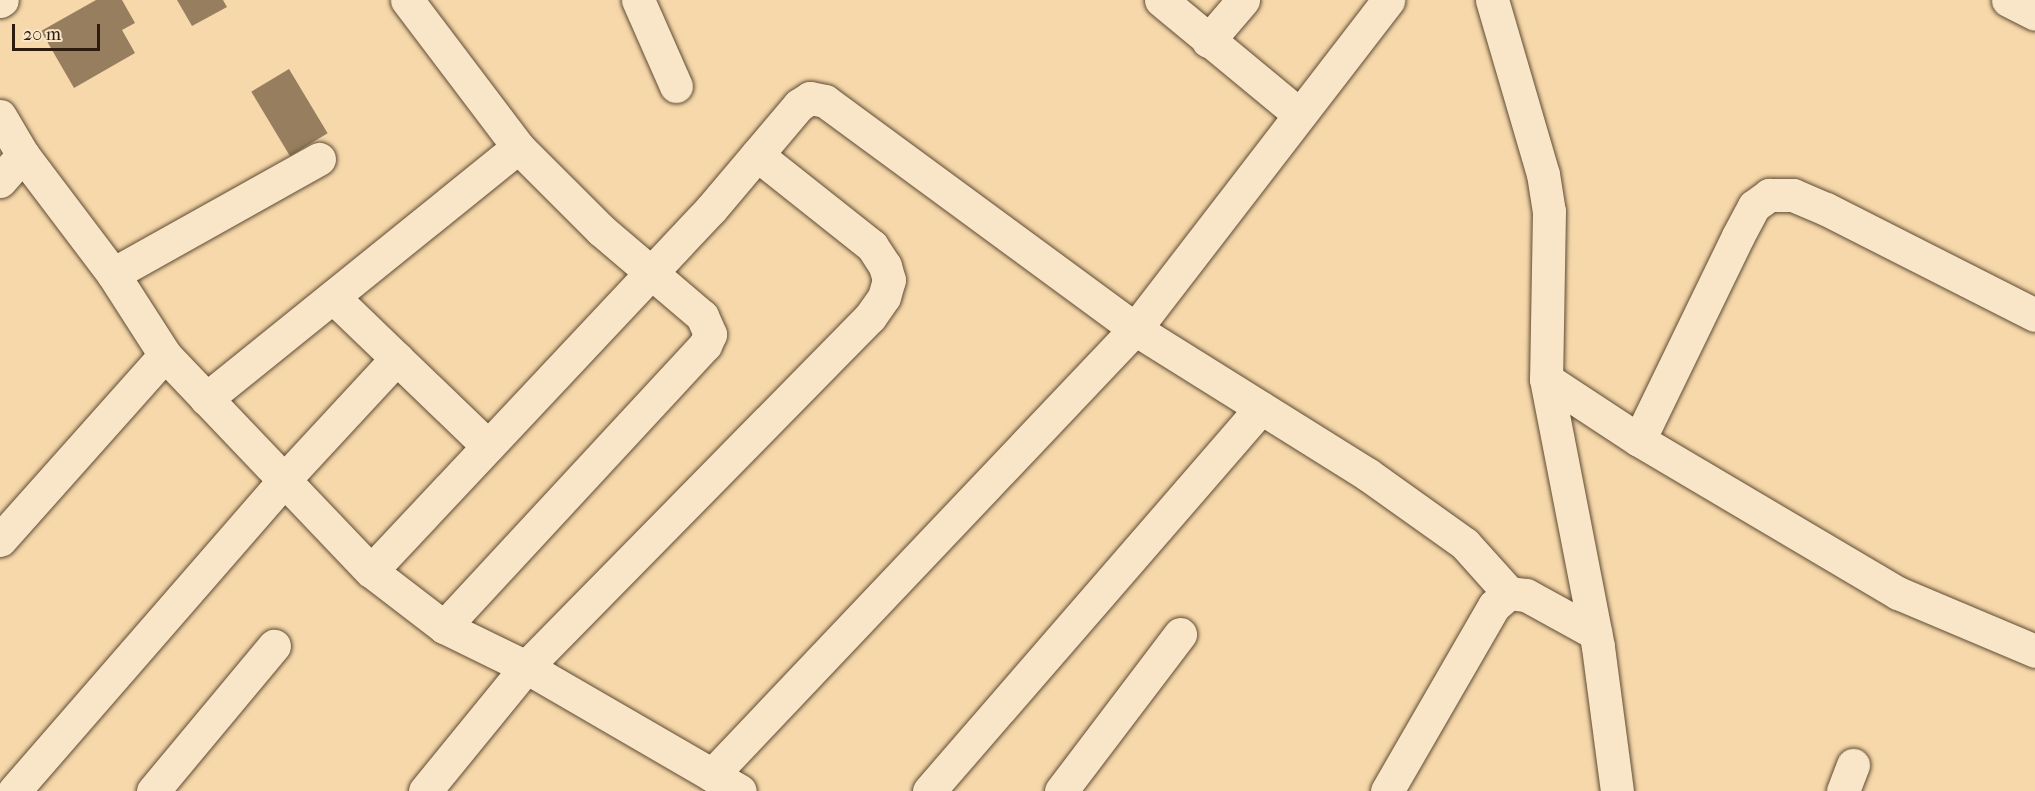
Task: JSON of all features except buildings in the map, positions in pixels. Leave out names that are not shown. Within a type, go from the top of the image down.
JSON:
[{"type":"street","points":[[407,0],[518,147],[601,230],[702,316],[710,334],[705,345],[444,627]]},
{"type":"street","points":[[638,0],[676,86]]},
{"type":"street","points":[[1161,0],[1299,114]]},
{"type":"street","points":[[1208,41],[1243,0]]},
{"type":"street","points":[[0,116],[23,155],[112,274],[165,355],[371,571],[444,627],[526,668],[726,783],[1135,329],[1388,0]]},
{"type":"street","points":[[1492,0],[1542,174],[1549,211],[1546,379],[1594,633],[1617,791]]},
{"type":"street","points":[[2008,0],[2035,14]]},
{"type":"street","points":[[371,571],[652,272],[799,105],[810,98],[825,101],[1135,329],[1367,474],[1465,544],[1509,593],[1526,595],[1594,633]]},
{"type":"street","points":[[206,399],[518,147]]},
{"type":"street","points":[[0,181],[23,155]]},
{"type":"street","points":[[425,791],[526,668],[870,317],[884,297],[889,280],[885,266],[872,246],[757,155]]},
{"type":"street","points":[[112,274],[319,159]]},
{"type":"street","points":[[1639,440],[1738,236],[1754,206],[1769,195],[1793,195],[1826,209],[2035,315]]},
{"type":"street","points":[[333,297],[488,446]]},
{"type":"street","points":[[0,540],[165,355]]},
{"type":"street","points":[[0,782],[14,791],[284,480],[397,358]]},
{"type":"street","points":[[1546,379],[1639,440],[1899,593],[2035,651]]},
{"type":"street","points":[[929,791],[1261,408]]},
{"type":"street","points":[[1387,791],[1494,606],[1509,593]]},
{"type":"street","points":[[1061,791],[1180,634]]},
{"type":"street","points":[[153,791],[274,646]]}]
